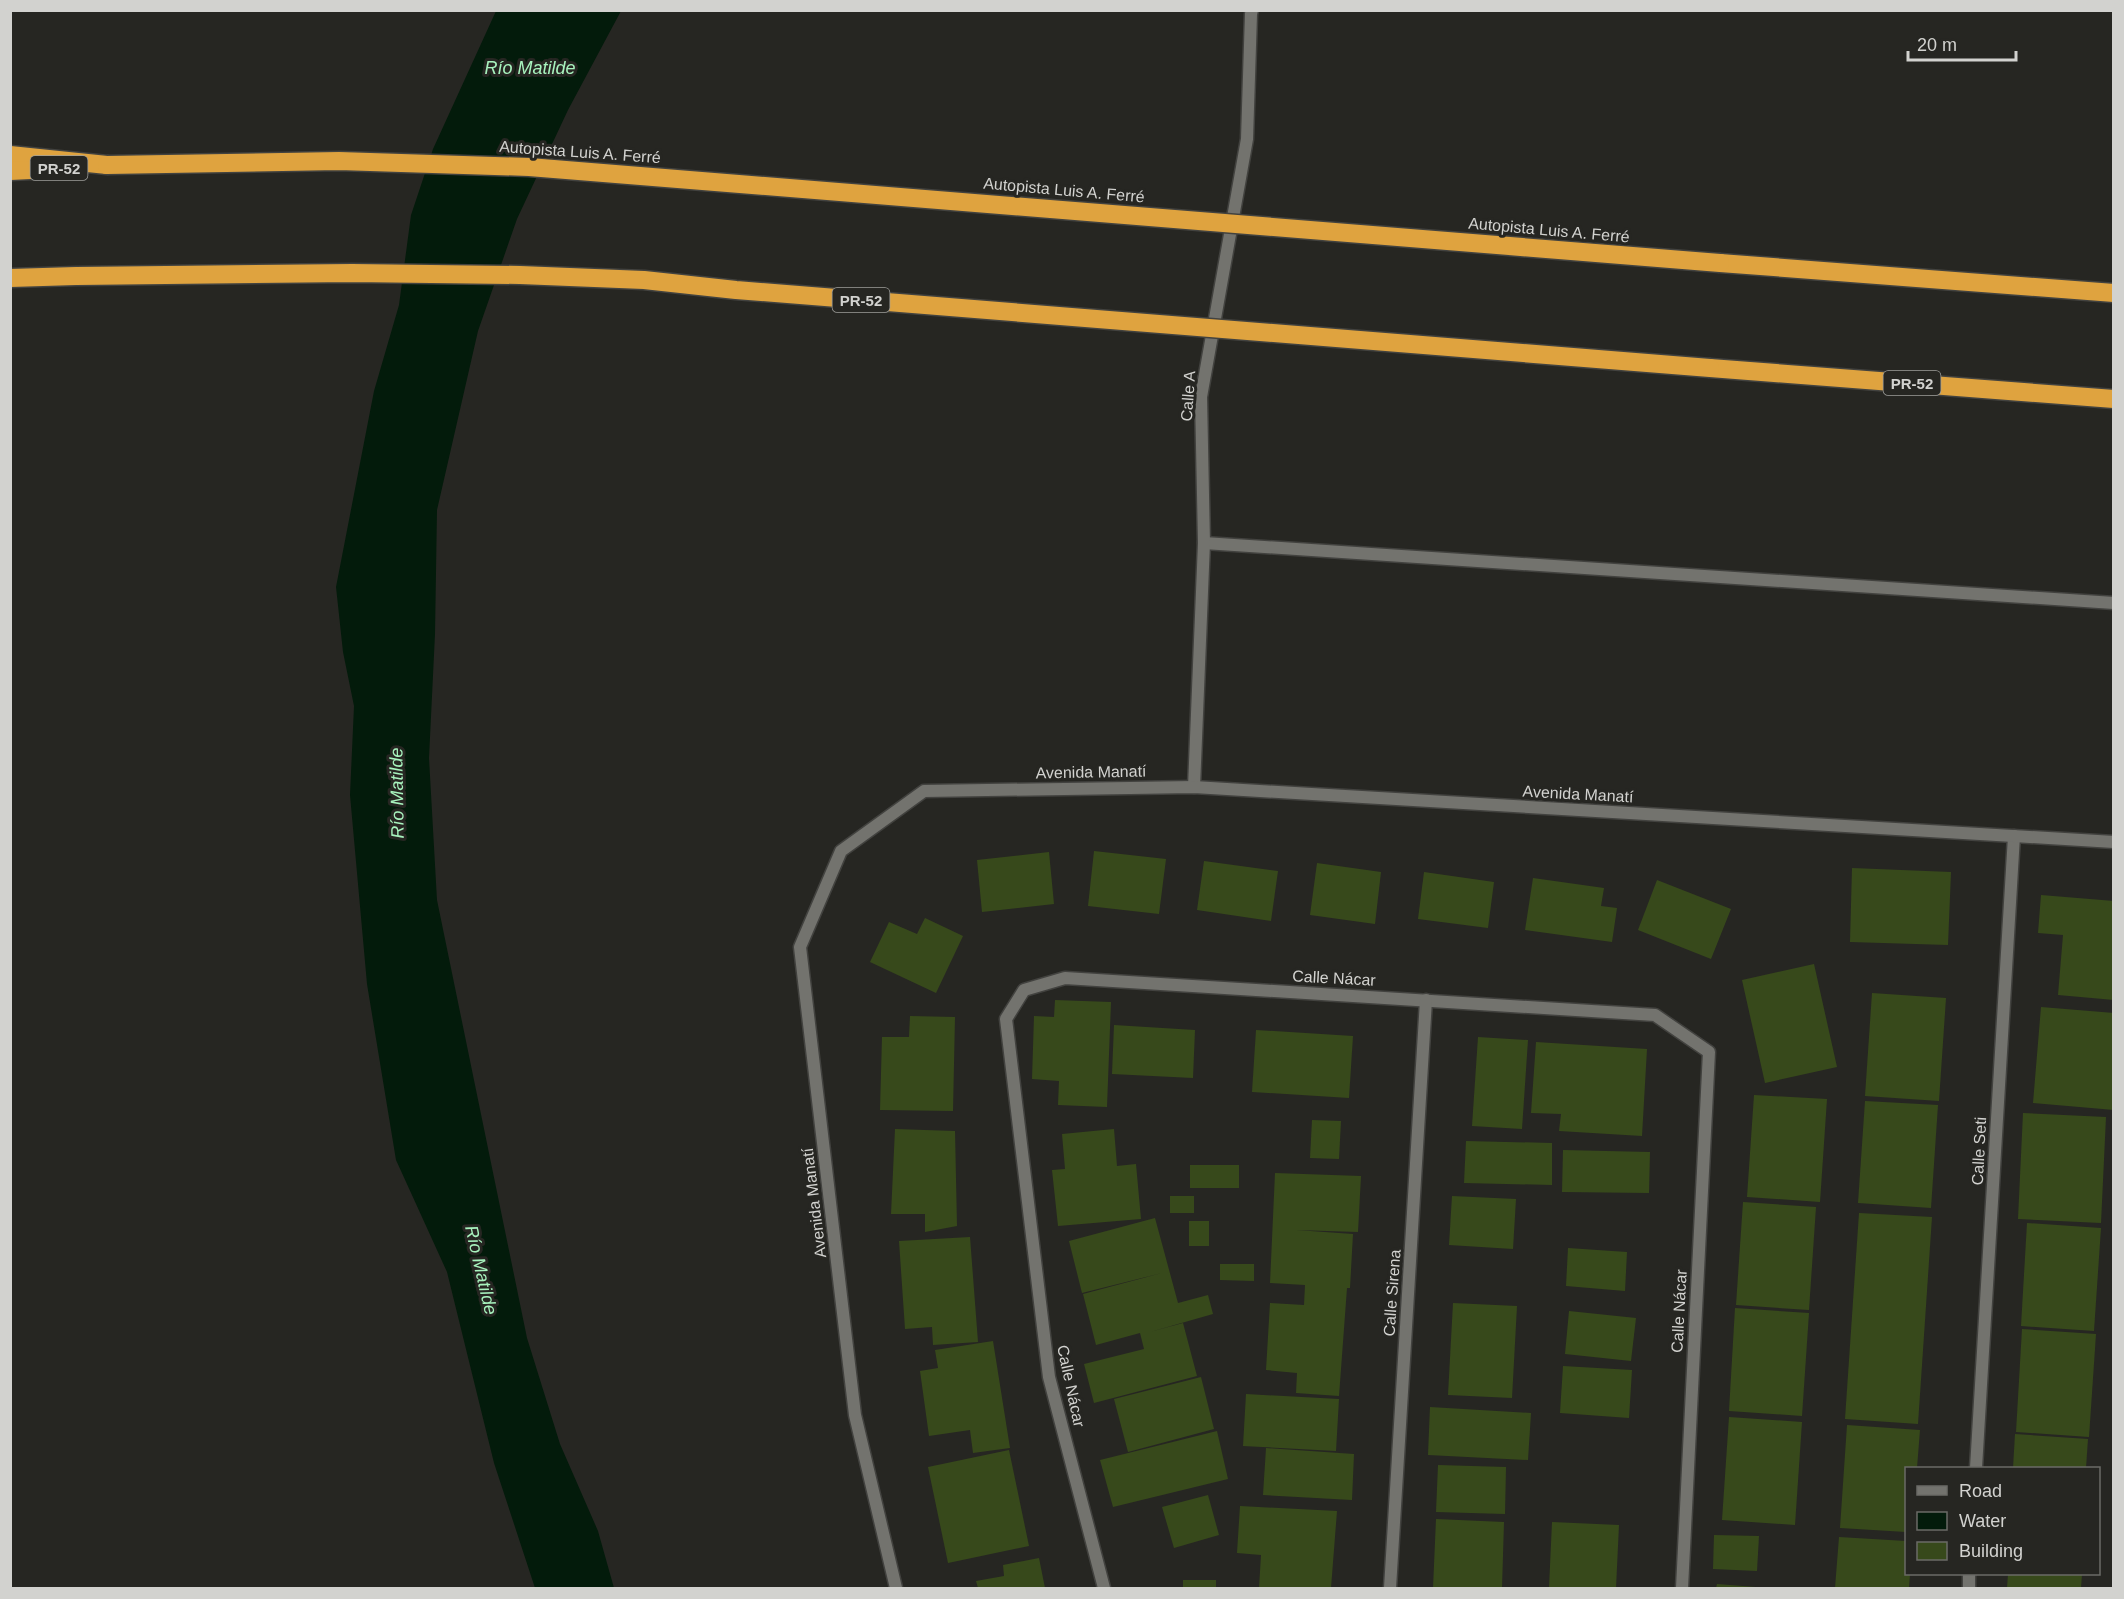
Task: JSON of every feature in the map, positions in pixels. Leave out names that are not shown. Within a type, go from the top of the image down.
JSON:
[{"type":"highway","points":[[10,155],[107,165]]},
{"type":"highway","name":"Autopista Luis A. Ferré","points":[[10,171],[107,165],[339,161],[529,167],[2114,293]]},
{"type":"highway","name":"PR-52","points":[[10,278],[352,273],[520,275],[644,280],[748,291],[2114,399]]},
{"type":"street","name":"Calle A","points":[[1194,787],[1204,543],[1201,397],[1247,139],[1252,10]]},
{"type":"street","points":[[1204,543],[2114,603]]},
{"type":"street","name":"Avenida Manatí","points":[[896,1588],[855,1415],[800,946],[841,851],[924,791],[1194,787],[2114,842]]},
{"type":"street","name":"Calle Seti","points":[[1976,1467],[2014,836]]},
{"type":"street","name":"Calle Nácar","points":[[1104,1588],[1049,1377],[1006,1019],[1024,990],[1065,978],[1655,1014],[1708,1052],[1682,1588]]},
{"type":"street","name":"Calle Sirena","points":[[1390,1588],[1426,1000]]},
{"type":"water","name":"Río Matilde","points":[[496,11],[621,11],[568,110],[517,219],[478,331],[437,510],[435,634],[429,758],[437,900],[527,1338],[560,1444],[598,1531],[614,1588],[535,1588],[494,1463],[447,1272],[396,1160],[367,984],[350,795],[354,706],[343,652],[336,587],[374,391],[399,305],[411,215],[433,149]]},
{"type":"building","points":[[1094,851],[1166,859],[1159,914],[1088,906]]},
{"type":"building","points":[[1049,852],[1054,904],[982,912],[977,860]]},
{"type":"building","points":[[1204,861],[1278,871],[1271,921],[1197,910]]},
{"type":"building","points":[[1317,863],[1381,872],[1375,924],[1310,915]]},
{"type":"building","points":[[1852,868],[1951,872],[1948,945],[1850,942]]},
{"type":"building","points":[[1424,872],[1494,882],[1488,928],[1418,919]]},
{"type":"building","points":[[1533,878],[1604,888],[1601,906],[1617,908],[1612,942],[1525,930]]},
{"type":"building","points":[[1657,880],[1731,909],[1711,959],[1638,930]]},
{"type":"building","points":[[2041,895],[2114,901],[2114,1000],[2058,995],[2063,935],[2038,933]]},
{"type":"building","points":[[925,918],[963,936],[936,993],[870,962],[889,922],[917,934]]},
{"type":"building","points":[[1814,964],[1837,1067],[1765,1083],[1742,980]]},
{"type":"building","points":[[1872,993],[1946,998],[1939,1101],[1865,1096]]},
{"type":"building","points":[[1055,1000],[1111,1002],[1107,1107],[1058,1105],[1059,1081],[1032,1079],[1034,1016],[1054,1017]]},
{"type":"building","points":[[2041,1007],[2114,1013],[2114,1110],[2033,1103]]},
{"type":"building","points":[[910,1016],[955,1017],[953,1111],[880,1110],[882,1037],[909,1037]]},
{"type":"building","points":[[1114,1025],[1195,1030],[1193,1078],[1112,1074]]},
{"type":"building","points":[[1256,1030],[1353,1036],[1349,1098],[1252,1092]]},
{"type":"building","points":[[1478,1037],[1528,1040],[1522,1129],[1472,1126]]},
{"type":"building","points":[[1536,1042],[1647,1049],[1642,1136],[1559,1131],[1561,1114],[1531,1113]]},
{"type":"building","points":[[1754,1095],[1827,1099],[1820,1202],[1747,1197]]},
{"type":"building","points":[[1865,1101],[1938,1105],[1931,1208],[1858,1203]]},
{"type":"building","points":[[2023,1113],[2106,1117],[2101,1223],[2018,1219]]},
{"type":"building","points":[[1312,1120],[1341,1121],[1339,1159],[1310,1158]]},
{"type":"building","points":[[895,1129],[955,1131],[957,1226],[925,1232],[925,1214],[891,1214]]},
{"type":"building","points":[[1114,1129],[1117,1166],[1136,1164],[1141,1219],[1058,1226],[1052,1170],[1065,1169],[1062,1134]]},
{"type":"building","points":[[1466,1141],[1552,1143],[1552,1185],[1464,1183]]},
{"type":"building","points":[[1563,1150],[1650,1152],[1649,1193],[1562,1192]]},
{"type":"building","points":[[1190,1165],[1239,1165],[1239,1188],[1190,1188]]},
{"type":"building","points":[[1275,1173],[1361,1176],[1358,1232],[1296,1230],[1353,1234],[1339,1396],[1296,1393],[1297,1373],[1266,1370],[1270,1303],[1304,1305],[1305,1285],[1270,1283]]},
{"type":"building","points":[[1170,1196],[1194,1196],[1194,1213],[1170,1213]]},
{"type":"building","points":[[1452,1196],[1516,1199],[1513,1249],[1449,1245]]},
{"type":"building","points":[[1743,1202],[1816,1207],[1809,1310],[1736,1305]]},
{"type":"building","points":[[1859,1213],[1932,1217],[1918,1424],[1845,1419]]},
{"type":"building","points":[[1155,1218],[1178,1303],[1208,1295],[1213,1314],[1150,1332],[1183,1323],[1197,1376],[1094,1403],[1084,1364],[1144,1349],[1140,1333],[1096,1345],[1083,1294],[1162,1273],[1082,1293],[1069,1241]]},
{"type":"building","points":[[1189,1221],[1209,1221],[1209,1246],[1189,1246]]},
{"type":"building","points":[[2027,1223],[2101,1228],[2094,1331],[2021,1326]]},
{"type":"building","points":[[970,1237],[978,1342],[933,1345],[932,1327],[905,1329],[899,1241]]},
{"type":"building","points":[[1568,1248],[1627,1252],[1625,1291],[1566,1286]]},
{"type":"building","points":[[1220,1264],[1254,1264],[1254,1281],[1220,1280]]},
{"type":"building","points":[[1453,1303],[1517,1306],[1512,1398],[1448,1395]]},
{"type":"building","points":[[1735,1308],[1809,1313],[1802,1416],[1729,1411]]},
{"type":"building","points":[[1569,1311],[1636,1318],[1631,1361],[1565,1354]]},
{"type":"building","points":[[2022,1329],[2096,1334],[2089,1437],[2016,1432]]},
{"type":"building","points":[[993,1341],[1010,1448],[973,1453],[970,1430],[929,1436],[920,1371],[938,1368],[935,1350]]},
{"type":"building","points":[[1563,1366],[1632,1370],[1629,1418],[1560,1413]]},
{"type":"building","points":[[1201,1377],[1214,1429],[1128,1452],[1114,1399]]},
{"type":"building","points":[[1246,1394],[1339,1399],[1336,1451],[1243,1446]]},
{"type":"building","points":[[1430,1407],[1531,1413],[1528,1460],[1428,1455]]},
{"type":"building","points":[[1729,1417],[1802,1422],[1795,1525],[1722,1520]]},
{"type":"building","points":[[1847,1425],[1920,1430],[1917,1467],[1905,1467],[1905,1532],[1840,1528]]},
{"type":"building","points":[[1217,1431],[1228,1479],[1113,1507],[1100,1460]]},
{"type":"building","points":[[2015,1434],[2088,1439],[2086,1467],[2013,1467]]},
{"type":"building","points":[[1266,1448],[1354,1454],[1352,1500],[1263,1495]]},
{"type":"building","points":[[1009,1450],[1029,1546],[948,1563],[928,1467]]},
{"type":"building","points":[[1438,1465],[1506,1467],[1505,1514],[1436,1512]]},
{"type":"building","points":[[1208,1495],[1219,1535],[1174,1548],[1162,1507]]},
{"type":"building","points":[[1240,1506],[1337,1511],[1331,1588],[1259,1588],[1261,1555],[1237,1553]]},
{"type":"building","points":[[1436,1519],[1504,1522],[1502,1588],[1433,1588]]},
{"type":"building","points":[[1552,1522],[1619,1525],[1616,1588],[1549,1588]]},
{"type":"building","points":[[1714,1535],[1759,1536],[1757,1571],[1713,1569]]},
{"type":"building","points":[[1839,1537],[1905,1541],[1905,1575],[1910,1575],[1909,1588],[1835,1588]]},
{"type":"building","points":[[1039,1558],[1045,1588],[978,1588],[976,1581],[1004,1576],[1003,1565]]},
{"type":"building","points":[[2008,1575],[2082,1575],[2081,1588],[2007,1588]]},
{"type":"building","points":[[1183,1580],[1216,1580],[1216,1588],[1183,1588]]},
{"type":"building","points":[[1717,1584],[1756,1587],[1756,1588],[1716,1588]]}]
